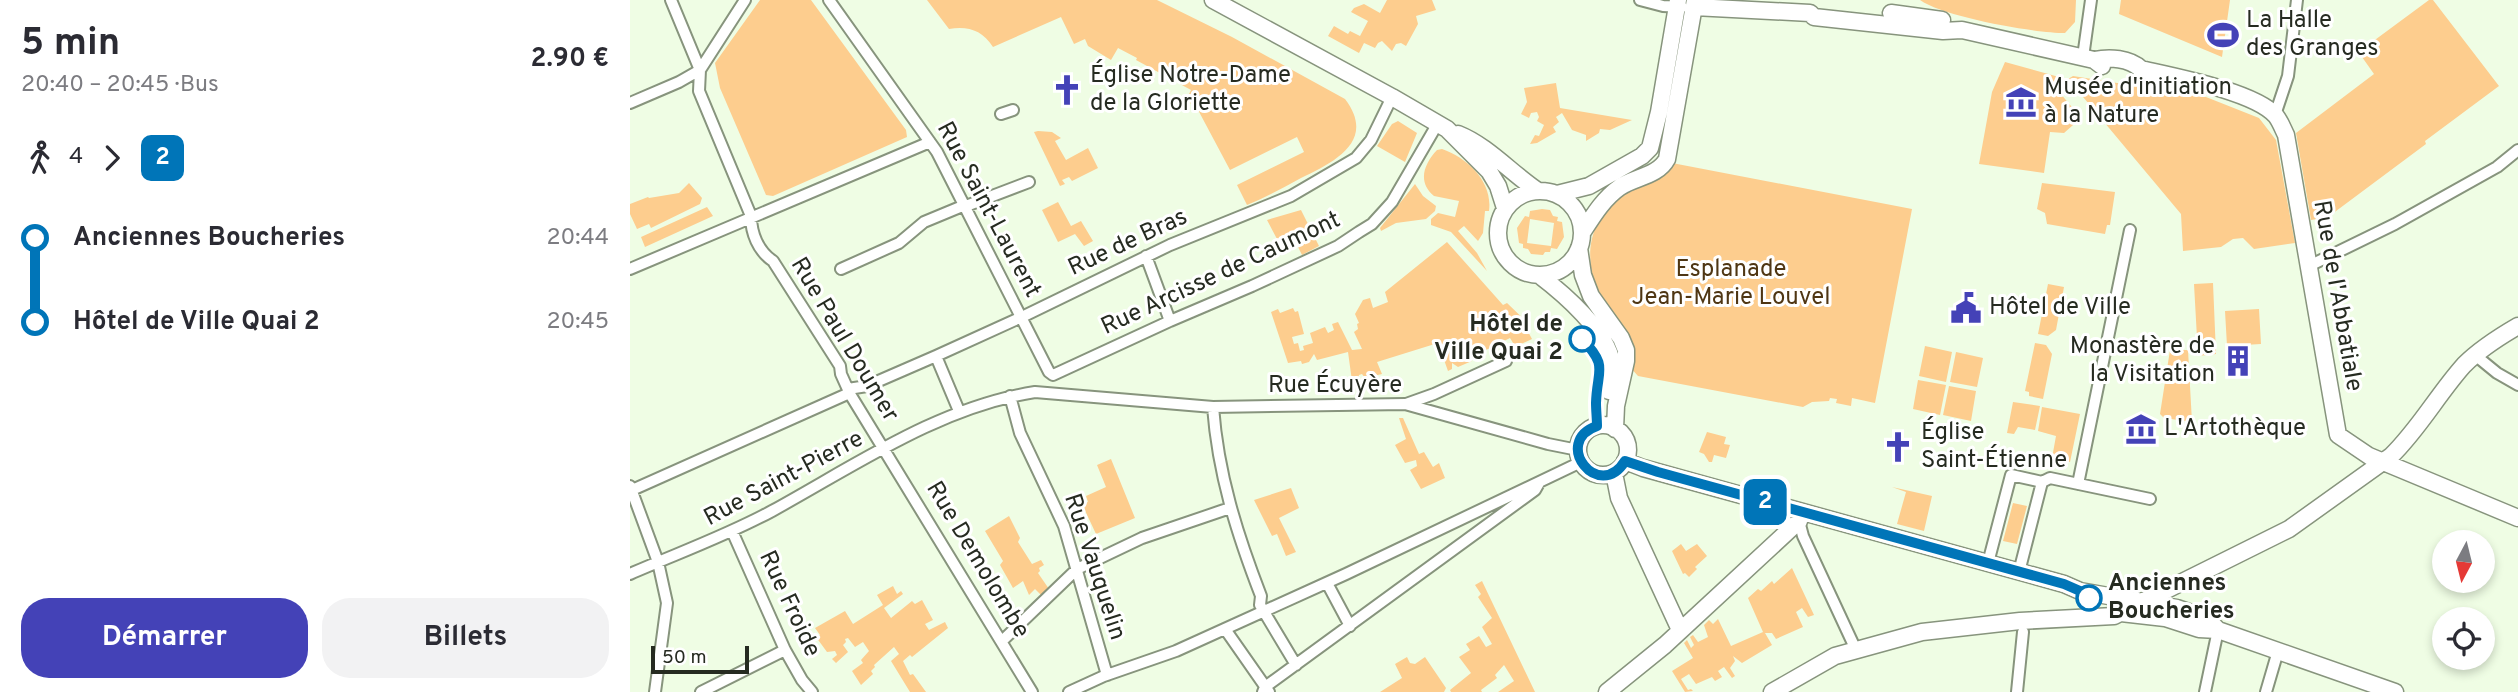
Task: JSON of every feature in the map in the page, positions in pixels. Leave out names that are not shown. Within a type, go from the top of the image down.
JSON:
[{"type":"main road","points":[[1222,3],[1476,143],[1538,191]]},
{"type":"main road","points":[[1681,4],[1810,13],[1823,7],[1944,20],[1962,30],[2089,59],[2108,58],[2135,64],[2141,69],[2216,88],[2254,101],[2275,115]]},
{"type":"main road","points":[[1680,630],[1619,498],[1620,467],[1628,451],[1626,440],[1611,427],[1605,406],[1613,370],[1609,351],[1572,302],[1539,275],[1520,270],[1513,265],[1503,253],[1498,230],[1505,208],[1521,195],[1538,191],[1557,194],[1589,186],[1642,156],[1650,148],[1681,4]]},
{"type":"main road","points":[[1539,275],[1562,268],[1575,256],[1597,209],[1611,194],[1630,181],[1659,169],[1667,159],[1681,4]]},
{"type":"main road","name":"Rue de l'Abbatiale","points":[[2275,115],[2286,135],[2338,435],[2382,462],[2518,518]]},
{"type":"main road","points":[[1443,126],[1489,171],[1498,186],[1505,208]]},
{"type":"main road","points":[[1557,194],[1575,210],[1581,241],[1583,275],[1591,296],[1622,338],[1626,350],[1626,361],[1611,427]]},
{"type":"main road","points":[[1772,692],[1835,656],[1930,630],[2020,621],[2114,616],[2122,613],[2289,529],[2382,462],[2403,444],[2475,355],[2518,326]]},
{"type":"main road","points":[[1611,427],[1597,426],[1581,439],[1580,456],[1595,474],[1620,467],[1643,468],[1800,516],[1988,563],[2080,591],[2177,608],[2206,618],[2218,630]]},
{"type":"main road","points":[[1607,692],[1680,630],[1800,516]]},
{"type":"main road","points":[[2143,602],[2165,618]]},
{"type":"main road","points":[[2122,613],[2165,618],[2199,629],[2218,630],[2395,692]]},
{"type":"street","name":"Rue Paul Doumer","points":[[671,0],[701,70],[699,91],[751,216],[751,229],[764,255],[773,261],[841,366],[847,392],[885,449]]},
{"type":"street","points":[[630,103],[701,70],[745,0]]},
{"type":"street","name":"Rue Saint-Laurent","points":[[829,0],[937,152],[1049,372],[1053,375]]},
{"type":"street","points":[[1640,0],[1681,4]]},
{"type":"street","points":[[2089,59],[2091,0]]},
{"type":"street","points":[[2275,115],[2288,76],[2297,0]]},
{"type":"street","name":"Rue de Bras","points":[[631,488],[1022,317],[1146,256],[1290,196],[1348,165],[1371,140],[1392,97]]},
{"type":"street","name":"Rue Arcisse de Caumont","points":[[1053,375],[1338,246],[1372,223],[1392,202],[1443,126]]},
{"type":"street","points":[[630,269],[930,142]]},
{"type":"street","points":[[2309,267],[2395,224],[2488,172],[2518,149]]},
{"type":"street","points":[[841,269],[899,243],[924,222],[1030,182]]},
{"type":"street","points":[[2078,484],[2130,230]]},
{"type":"street","points":[[1146,256],[1170,321]]},
{"type":"street","points":[[2475,355],[2497,373],[2518,385]]},
{"type":"street","points":[[938,361],[959,411]]},
{"type":"street","points":[[1405,404],[1453,386],[1506,361]]},
{"type":"street","name":"Rue Saint-Pierre","points":[[630,574],[732,531],[959,411],[1010,396],[1035,392],[1087,397]]},
{"type":"street","name":"Rue Vauquelin","points":[[1010,396],[1020,433],[1063,526],[1107,675]]},
{"type":"street","name":"Rue Écuyère","points":[[1087,397],[1213,407],[1405,404],[1548,444],[1580,456]]},
{"type":"street","points":[[1213,407],[1219,458],[1230,508],[1261,596],[1260,605],[1296,665]]},
{"type":"street","name":"Rue Demolombe","points":[[885,449],[1032,692]]},
{"type":"street","points":[[1069,692],[1107,675],[1180,649],[1327,583],[1541,482],[1580,456]]},
{"type":"street","points":[[1988,563],[2011,475],[2042,482],[2050,478],[2150,499]]},
{"type":"street","points":[[1225,629],[1266,690],[1296,665],[1535,490],[1541,482]]},
{"type":"street","points":[[2019,572],[2042,482]]},
{"type":"street","points":[[631,488],[658,562],[667,603],[654,692]]},
{"type":"street","points":[[1002,641],[1077,569],[1142,538],[1230,508]]},
{"type":"street","points":[[1800,516],[1803,536],[1856,650]]},
{"type":"street","points":[[1460,519],[1469,538]]},
{"type":"street","name":"Rue Froide","points":[[732,531],[785,650],[812,692]]},
{"type":"street","points":[[1327,583],[1350,626]]},
{"type":"street","points":[[2205,692],[2218,630]]},
{"type":"street","points":[[2017,692],[2023,632]]},
{"type":"street","points":[[701,692],[785,650]]},
{"type":"street","points":[[2266,692],[2278,651]]},
{"type":"green space","points":[[760,0],[811,0],[906,130],[907,137],[773,196],[766,195],[720,88],[715,63]]},
{"type":"green space","points":[[927,0],[1157,0],[1232,37],[1345,99],[1354,114],[1354,138],[1338,157],[1326,165],[1247,205],[1237,185],[1304,152],[1297,137],[1230,170],[1197,108],[1186,100],[1191,90],[1136,60],[1137,58],[1118,48],[1111,60],[1088,46],[1085,39],[1074,44],[1061,17],[993,47],[974,31],[949,29]]},
{"type":"green space","points":[[1387,0],[1432,0],[1436,10],[1416,16],[1418,24],[1406,46],[1396,44],[1392,51],[1382,41],[1375,48],[1364,43],[1359,53],[1328,36],[1334,26],[1348,34],[1350,31],[1360,36],[1368,21],[1351,12],[1354,8],[1364,4],[1380,13]]},
{"type":"green space","points":[[1920,0],[2076,0],[2075,22],[2065,33],[2033,30],[1968,18]]},
{"type":"green space","points":[[2121,0],[2230,0],[2222,57],[2119,14]]},
{"type":"green space","points":[[2429,0],[2433,0],[2499,86],[2328,217],[2311,220],[2296,133],[2374,74],[2362,57],[2364,48]]},
{"type":"green space","points":[[2005,62],[2059,77],[2061,85],[2065,87],[2060,93],[2081,118],[2064,133],[2050,132],[2044,173],[1979,164],[1992,92]]},
{"type":"green space","points":[[2073,76],[2206,97],[2259,118],[2276,140],[2295,243],[2254,249],[2243,238],[2233,239],[2221,247],[2183,251],[2181,214],[2068,79]]},
{"type":"green space","points":[[1556,83],[1560,108],[1632,120],[1610,130],[1600,129],[1599,133],[1586,141],[1586,135],[1572,130],[1562,113],[1556,117],[1559,122],[1553,127],[1556,132],[1530,144],[1535,135],[1539,136],[1544,125],[1537,121],[1537,112],[1531,113],[1529,118],[1521,114],[1527,102],[1524,88]]},
{"type":"green space","points":[[1398,121],[1417,133],[1405,162],[1377,146],[1392,124]]},
{"type":"green space","points":[[1034,132],[1052,132],[1061,138],[1055,141],[1066,160],[1088,148],[1098,168],[1072,181],[1069,177],[1062,180],[1065,184],[1060,186]]},
{"type":"green space","points":[[1442,149],[1461,158],[1477,172],[1487,190],[1489,211],[1485,211],[1483,233],[1478,241],[1464,226],[1458,231],[1477,253],[1487,271],[1451,232],[1431,225],[1431,219],[1438,213],[1455,217],[1459,201],[1434,196],[1425,185],[1426,167],[1437,150]]},
{"type":"green space","name":"Esplanade Jean-Marie Louvel","points":[[1672,163],[1912,209],[1875,403],[1852,398],[1851,406],[1836,403],[1837,399],[1830,398],[1829,401],[1812,402],[1803,407],[1638,376],[1629,366],[1599,299],[1593,277],[1590,255],[1593,234],[1604,213],[1623,194],[1661,175]]},
{"type":"green space","points":[[689,183],[702,198],[700,204],[651,228],[649,224],[637,229],[630,214],[630,204],[648,197],[679,193]]},
{"type":"green space","points":[[2042,183],[2115,192],[2110,225],[2107,225],[2105,234],[2047,224],[2045,213],[2037,209]]},
{"type":"green space","points":[[1415,184],[1423,196],[1436,206],[1435,211],[1426,219],[1396,223],[1381,231],[1380,228]]},
{"type":"green space","points":[[1058,202],[1071,226],[1081,221],[1093,241],[1084,246],[1075,234],[1058,242],[1042,210]]},
{"type":"green space","points":[[707,207],[713,216],[645,247],[641,237]]},
{"type":"green space","points":[[1301,210],[1319,246],[1302,255],[1291,233],[1277,239],[1267,220]]},
{"type":"green space","points":[[1550,210],[1553,216],[1558,217],[1557,221],[1562,222],[1564,237],[1557,249],[1551,248],[1550,252],[1543,255],[1531,254],[1519,243],[1517,228],[1525,216],[1529,217],[1530,211]],"holes":[[[1530,219],[1554,223],[1551,246],[1527,243]]]},
{"type":"green space","points":[[1447,242],[1503,305],[1507,303],[1529,324],[1526,328],[1532,339],[1519,345],[1518,351],[1510,338],[1482,352],[1478,344],[1470,348],[1472,361],[1458,367],[1452,363],[1452,369],[1448,371],[1438,343],[1377,362],[1382,374],[1365,378],[1362,374],[1352,381],[1348,352],[1317,360],[1314,354],[1309,362],[1288,363],[1271,312],[1278,309],[1280,313],[1293,308],[1295,312],[1298,311],[1304,334],[1292,337],[1294,344],[1298,343],[1300,351],[1304,350],[1303,346],[1313,343],[1310,333],[1325,327],[1328,333],[1334,330],[1332,324],[1338,322],[1352,350],[1362,349],[1354,332],[1359,323],[1355,314],[1363,300],[1370,298],[1373,308],[1388,302],[1385,292]]},
{"type":"green space","points":[[2213,283],[2216,354],[2198,356],[2194,284]]},
{"type":"green space","points":[[2048,284],[2064,287],[2056,330],[2048,336],[2038,334]]},
{"type":"green space","points":[[2259,309],[2261,344],[2227,346],[2225,311]]},
{"type":"green space","points":[[2035,343],[2046,345],[2052,354],[2043,399],[2029,396],[2029,392],[2025,391]]},
{"type":"green space","points":[[1925,346],[1952,352],[1946,382],[1919,376]]},
{"type":"green space","points":[[2170,350],[2188,350],[2192,422],[2164,418],[2160,414]]},
{"type":"green space","points":[[1956,352],[1983,358],[1977,387],[1950,382]]},
{"type":"green space","points":[[1918,380],[1946,385],[1940,415],[1913,409]]},
{"type":"green space","points":[[1949,386],[1976,391],[1971,421],[1943,415]]},
{"type":"green space","points":[[2013,402],[2040,406],[2035,430],[2018,427],[2014,434],[2007,433]]},
{"type":"green space","points":[[2042,407],[2080,414],[2070,462],[2052,458],[2056,436],[2038,431]]},
{"type":"green space","points":[[1399,418],[1403,418],[1419,454],[1424,452],[1433,467],[1439,463],[1445,478],[1421,489],[1410,470],[1417,466],[1416,460],[1405,463],[1395,445],[1406,439]]},
{"type":"green space","points":[[1707,432],[1726,437],[1724,444],[1730,445],[1726,458],[1714,455],[1712,462],[1709,462],[1704,454],[1699,452]]},
{"type":"green space","points":[[1111,459],[1135,518],[1096,534],[1082,504],[1088,502],[1086,496],[1106,487],[1097,465]]},
{"type":"green space","points":[[1892,487],[1932,496],[1924,531],[1897,524],[1906,492]]},
{"type":"green space","points":[[1291,488],[1299,508],[1279,518],[1296,552],[1286,556],[1277,534],[1272,536],[1254,500]]},
{"type":"green space","points":[[2013,503],[2027,506],[2017,544],[2003,541]]},
{"type":"green space","points":[[1009,516],[1020,538],[1018,542],[1032,564],[1041,560],[1044,565],[1039,568],[1038,573],[1049,589],[1043,597],[1035,589],[1029,595],[1023,581],[1013,588],[1000,565],[1003,561],[985,531]]},
{"type":"green space","points":[[1681,544],[1686,551],[1697,544],[1707,556],[1689,577],[1683,574],[1672,551]]},
{"type":"green space","points":[[1792,568],[1814,615],[1808,617],[1802,608],[1796,612],[1803,627],[1776,639],[1772,633],[1765,633],[1772,645],[1742,663],[1733,656],[1735,661],[1730,668],[1735,676],[1732,678],[1724,667],[1718,671],[1722,677],[1715,681],[1712,677],[1696,684],[1689,674],[1681,679],[1688,690],[1693,691],[1685,692],[1672,671],[1693,658],[1684,643],[1687,640],[1691,648],[1694,645],[1690,637],[1693,635],[1698,642],[1708,637],[1704,625],[1709,620],[1713,624],[1718,619],[1731,646],[1763,632],[1748,598],[1772,581],[1774,584]]},
{"type":"green space","points":[[1482,581],[1535,692],[1498,692],[1514,681],[1504,665],[1495,675],[1497,678],[1481,690],[1482,692],[1450,690],[1471,673],[1459,657],[1470,650],[1466,644],[1479,636],[1486,647],[1492,644],[1482,627],[1492,618],[1478,597],[1481,594],[1475,585]]},
{"type":"green space","points":[[893,586],[897,594],[901,591],[903,594],[884,608],[891,618],[912,601],[915,604],[922,600],[933,620],[925,624],[929,630],[945,622],[948,628],[903,661],[910,675],[913,674],[926,692],[910,692],[891,661],[899,654],[894,647],[874,665],[871,671],[873,674],[861,685],[852,671],[863,663],[861,660],[869,651],[863,642],[855,647],[848,638],[845,639],[843,645],[848,652],[836,663],[832,659],[837,655],[835,651],[827,652],[816,637],[820,635],[815,628],[845,611],[853,624],[883,605],[877,595]]},
{"type":"green space","points":[[1407,657],[1410,663],[1415,664],[1425,657],[1446,688],[1444,692],[1380,692],[1402,678],[1395,664]]},
{"type":"bus line","name":"2","points":[[1582,339],[1596,355],[1601,369],[1596,401],[1597,426],[1584,435],[1578,450],[1581,462],[1589,471],[1608,475],[1618,470],[1625,461],[2064,584],[2089,598]]},
{"type":"place","name":"La Halle des Granges","points":[[2223,35]]},
{"type":"place","name":"Église Notre-Dame de la Gloriette","points":[[1067,90]]},
{"type":"place","name":"Musée d'initiation à la Nature","points":[[2021,102]]},
{"type":"place","name":"Hôtel de Ville","points":[[1966,308]]},
{"type":"place","name":"Hôtel de Ville Quai 2","points":[[1582,339]]},
{"type":"place","name":"Monastère de la Visitation","points":[[2238,361]]},
{"type":"place","name":"L'Artothèque","points":[[2141,429]]},
{"type":"place","name":"Église Saint-Étienne","points":[[1898,447]]},
{"type":"place","name":"Anciennes Boucheries","points":[[2089,598]]}]
